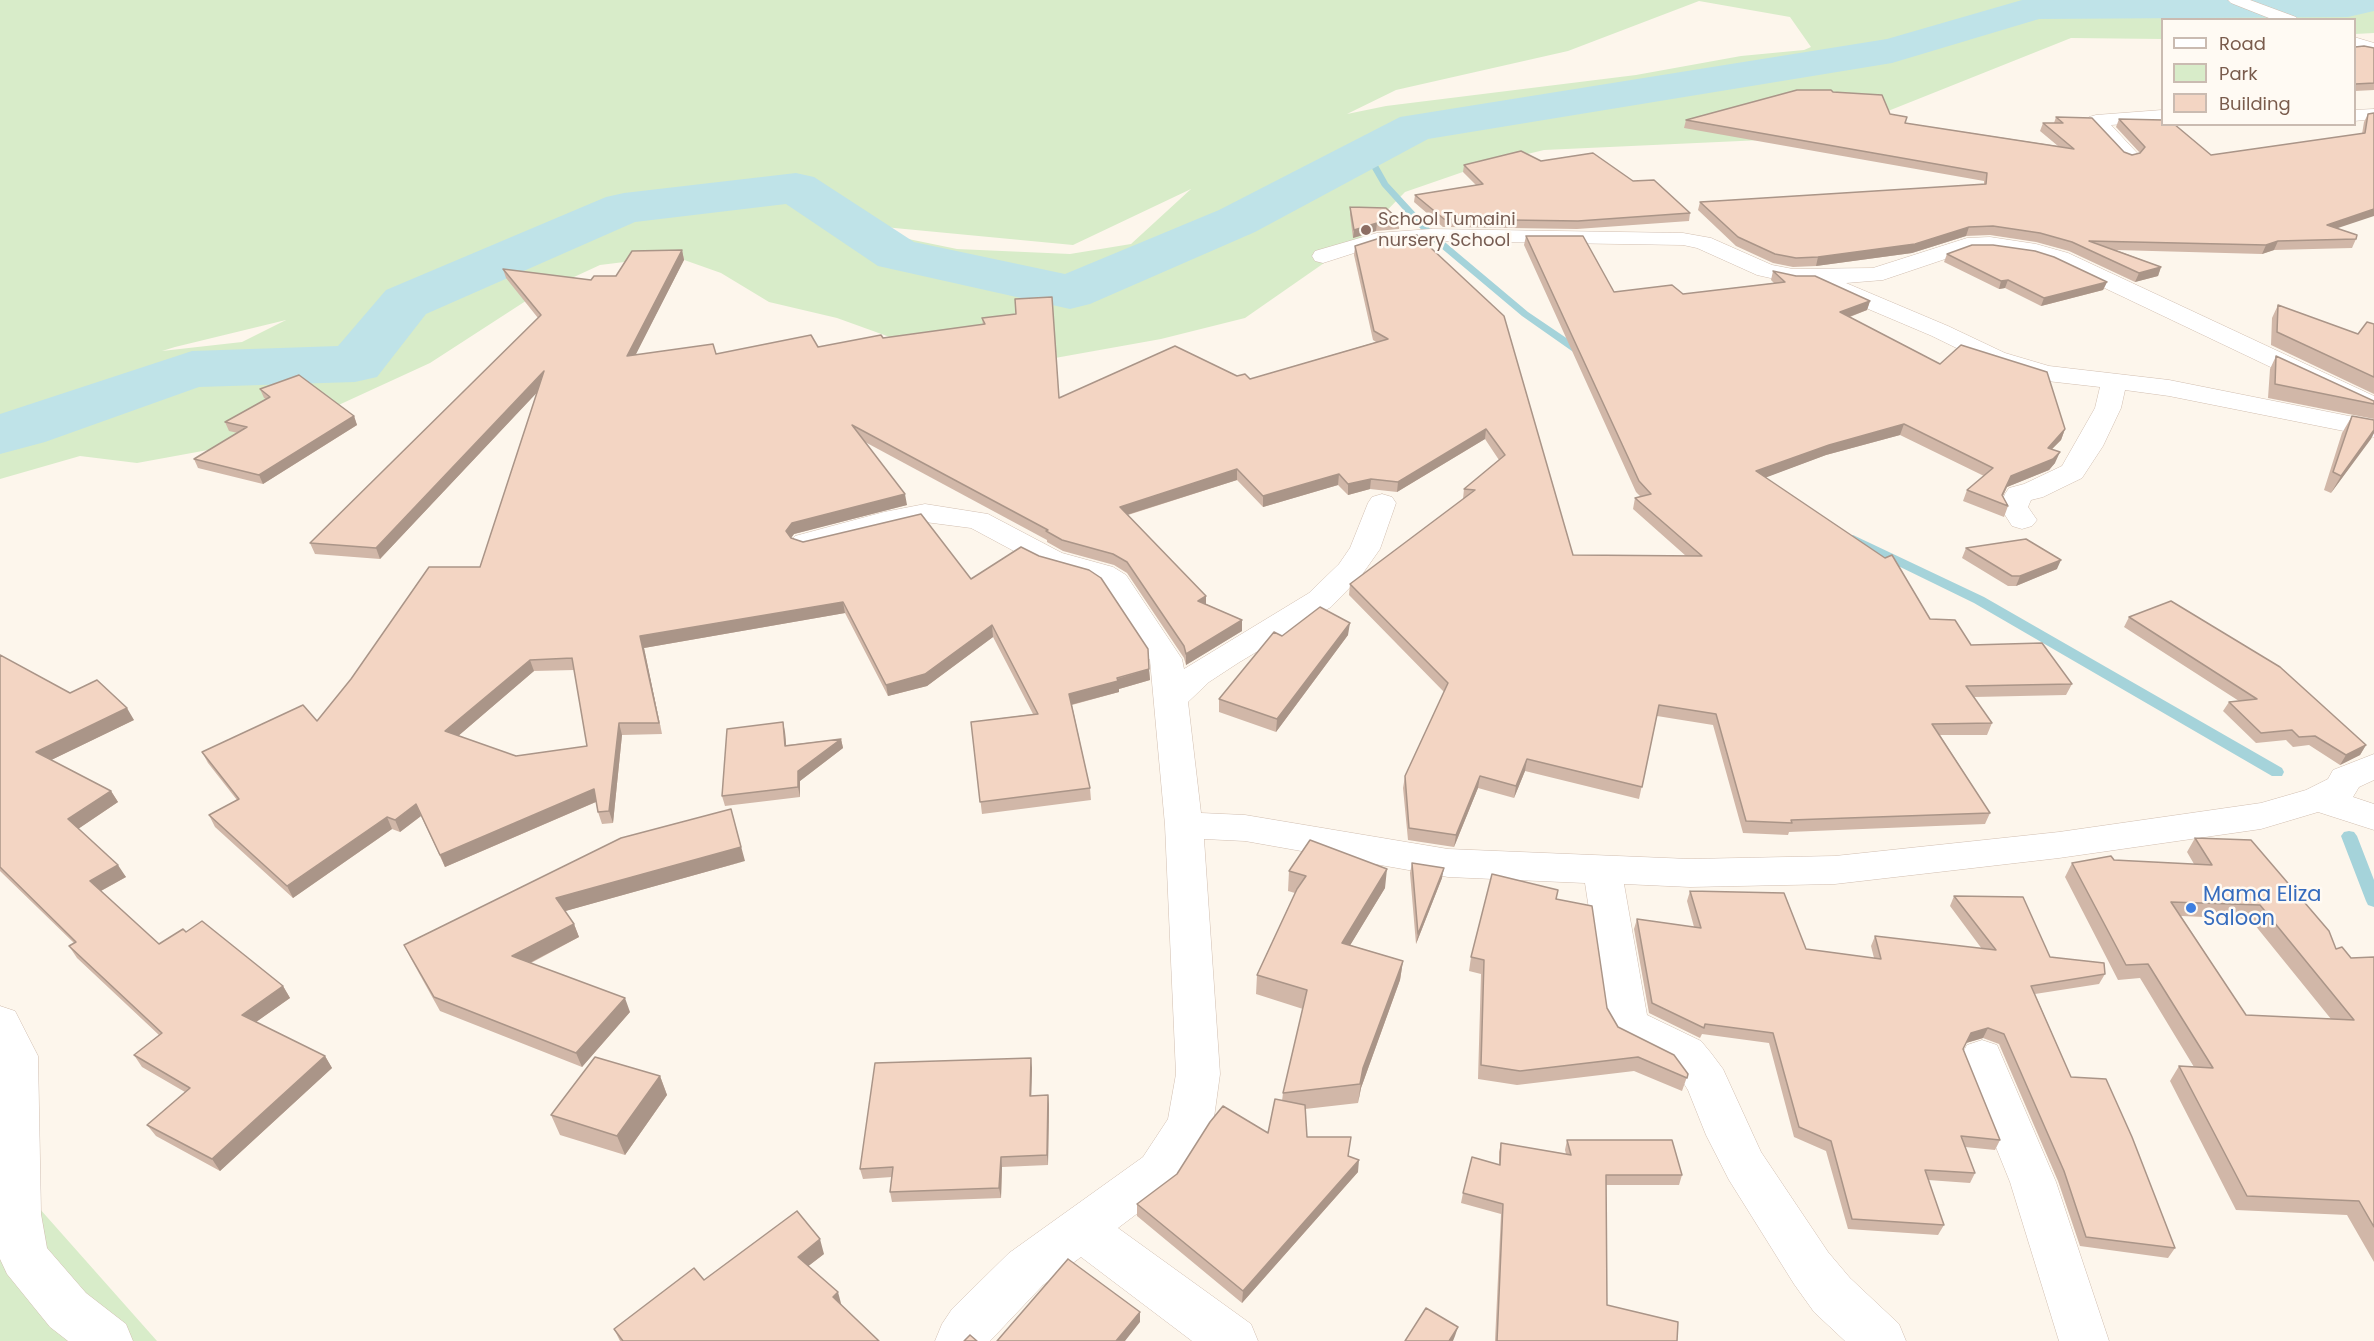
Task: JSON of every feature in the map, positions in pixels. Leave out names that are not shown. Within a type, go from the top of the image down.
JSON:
[{"type":"street","points":[[2236,0],[2285,18]]},
{"type":"street","points":[[2356,42],[2374,49]]},
{"type":"street","points":[[2356,116],[2374,114]]},
{"type":"street","points":[[2129,155],[2096,121],[2161,116]]},
{"type":"street","points":[[1323,256],[1377,239],[1431,235],[1683,239],[1703,243],[1765,270],[1793,276],[1831,277],[1875,275],[1967,244],[1990,244],[2036,251],[2060,258],[2374,406]]},
{"type":"street","points":[[1810,275],[1940,331],[1996,358],[2047,373],[2169,388],[2374,429]]},
{"type":"street","points":[[2022,520],[2014,507],[2019,494],[2033,491],[2072,472],[2089,446],[2108,408],[2114,381]]},
{"type":"street","points":[[1171,699],[1197,675],[1320,600],[1350,570],[1365,549],[1382,503]]},
{"type":"street","points":[[805,542],[925,513],[978,520],[1051,559],[1102,573],[1115,582],[1166,659],[1185,825],[1198,1074],[1190,1125],[1159,1171],[1026,1269],[970,1326],[960,1341]]},
{"type":"street","points":[[1185,825],[1255,829],[1448,863],[1690,873],[1835,870],[2059,845],[2261,816],[2319,799],[2341,788],[2346,778],[2374,766]]},
{"type":"street","points":[[2319,799],[2374,817]]},
{"type":"street","points":[[1602,868],[1627,1021],[1640,1032],[1686,1054],[1696,1066],[1707,1082],[1729,1135],[1745,1166],[1811,1268],[1840,1303],[1881,1341]]},
{"type":"street","points":[[0,1023],[16,1056],[17,1214],[24,1258],[68,1310],[108,1341]]},
{"type":"street","points":[[1982,1058],[2033,1182],[2084,1341]]},
{"type":"street","points":[[1081,1229],[1233,1341]]},
{"type":"green space","points":[[0,0],[2374,0],[2374,33],[2356,34],[2356,18],[2161,18],[2161,39],[2071,38],[1858,123],[1784,139],[1544,150],[1486,164],[1405,192],[1360,238],[1245,318],[1161,339],[1055,358],[923,349],[837,318],[769,302],[721,273],[673,256],[600,265],[535,295],[430,363],[319,414],[208,450],[137,463],[80,456],[0,479]],"holes":[[[1699,1],[1790,17],[1811,47],[1804,50],[1741,56],[1636,75],[1386,106],[1347,114],[1396,90],[1568,51]],[[1191,189],[1131,244],[1070,254],[957,249],[845,226],[842,223],[1073,245]],[[286,320],[242,342],[162,351],[175,347]]]},
{"type":"green space","points":[[0,1164],[157,1341],[0,1341]]},
{"type":"building","points":[[2356,47],[2374,48],[2374,83],[2356,84]]},
{"type":"building","points":[[1797,90],[1831,90],[1882,95],[1890,114],[1907,117],[1905,123],[2074,149],[2043,123],[2063,123],[2056,117],[2092,118],[2124,152],[2132,155],[2140,153],[2145,147],[2119,119],[2161,120],[2161,126],[2176,126],[2211,155],[2365,133],[2368,114],[2374,113],[2374,209],[2327,225],[2357,235],[2356,239],[2278,241],[2266,245],[2089,241],[2161,267],[2139,273],[2072,242],[2040,233],[1993,226],[1969,227],[1915,244],[1796,258],[1775,254],[1738,237],[1700,202],[1986,184],[1987,173],[1686,120]]},
{"type":"building","points":[[1521,151],[1541,161],[1593,153],[1633,181],[1654,180],[1690,213],[1578,221],[1444,219],[1415,195],[1483,184],[1464,165]]},
{"type":"building","points":[[1350,207],[1386,208],[1400,221],[1377,223],[1354,230]]},
{"type":"building","points":[[1417,235],[1504,316],[1573,555],[1702,556],[1635,498],[1651,494],[1639,481],[1526,236],[1583,236],[1614,292],[1672,285],[1683,294],[1785,282],[1773,271],[1796,276],[1815,276],[1870,301],[1840,312],[1940,364],[1961,345],[2047,372],[2065,429],[2048,448],[2060,452],[2053,459],[2011,476],[2002,495],[2008,506],[1967,490],[1993,468],[1904,424],[1829,445],[1756,471],[1885,558],[1892,555],[1930,619],[1955,620],[1971,645],[2042,643],[2072,684],[1966,686],[1992,723],[1932,724],[1990,813],[1791,820],[1792,823],[1746,821],[1716,714],[1659,705],[1642,787],[1527,759],[1516,786],[1480,776],[1456,835],[1409,828],[1405,776],[1448,683],[1350,584],[1475,490],[1464,489],[1505,455],[1486,429],[1398,482],[1371,479],[1348,484],[1339,474],[1263,496],[1237,469],[1120,507],[1206,596],[1198,601],[1242,620],[1186,654],[1184,646],[1127,562],[1113,554],[1062,540],[1046,531],[1048,530],[852,425],[905,494],[792,523],[786,531],[791,538],[803,542],[921,514],[971,579],[1021,547],[1039,556],[1089,570],[1101,578],[1148,649],[1149,669],[1117,678],[1118,681],[1069,694],[1090,788],[980,802],[971,722],[1038,714],[992,625],[925,674],[886,685],[843,602],[640,636],[659,723],[619,723],[609,811],[598,812],[594,789],[440,855],[416,804],[395,820],[387,817],[287,886],[209,815],[239,799],[202,752],[303,705],[317,721],[351,679],[429,567],[480,567],[544,371],[376,548],[310,543],[541,315],[503,269],[591,280],[594,276],[616,276],[632,251],[682,250],[627,356],[713,344],[716,354],[811,335],[818,347],[881,335],[883,338],[985,324],[982,318],[1016,314],[1015,299],[1052,297],[1059,398],[1175,346],[1237,376],[1245,374],[1250,379],[1388,339],[1374,331],[1355,246],[1380,238]],"holes":[[[572,658],[587,746],[516,756],[445,731],[530,660]]]},
{"type":"building","points":[[1972,245],[1993,245],[2035,251],[2054,257],[2107,282],[2044,298],[2008,280],[2001,281],[1947,254]]},
{"type":"building","points":[[2278,305],[2358,334],[2367,322],[2374,324],[2374,377],[2277,332]]},
{"type":"building","points":[[2276,356],[2374,401],[2374,404],[2275,384]]},
{"type":"building","points":[[299,375],[354,416],[259,475],[194,459],[247,427],[225,422],[270,397],[260,389]]},
{"type":"building","points":[[2352,416],[2374,420],[2374,430],[2341,476],[2333,472]]},
{"type":"building","points":[[2026,539],[2061,560],[2020,576],[2012,576],[1966,548]]},
{"type":"building","points":[[2171,601],[2280,667],[2366,745],[2346,755],[2315,736],[2299,737],[2292,730],[2261,733],[2229,702],[2257,699],[2129,617]]},
{"type":"building","points":[[1320,607],[1350,623],[1277,719],[1219,699],[1274,632],[1282,636]]},
{"type":"building","points":[[0,655],[70,693],[97,680],[127,708],[36,752],[111,791],[68,819],[118,865],[90,881],[159,944],[183,929],[186,932],[202,921],[283,986],[242,1015],[325,1056],[212,1159],[147,1125],[190,1088],[134,1055],[162,1033],[69,946],[76,942],[0,867]]},
{"type":"building","points":[[783,722],[785,746],[841,739],[798,771],[798,787],[722,796],[727,729]]},
{"type":"building","points":[[731,809],[741,847],[556,898],[574,924],[512,956],[625,998],[576,1053],[434,997],[404,945],[621,838]]},
{"type":"building","points":[[2195,838],[2251,840],[2329,931],[2336,949],[2342,947],[2351,958],[2374,957],[2374,1227],[2359,1201],[2247,1196],[2179,1066],[2213,1068],[2148,964],[2126,965],[2072,863],[2111,856],[2114,860],[2212,865]],"holes":[[[2171,902],[2260,905],[2354,1020],[2246,1015]]]},
{"type":"building","points":[[1310,840],[1387,869],[1342,943],[1403,961],[1363,1068],[1360,1084],[1283,1093],[1307,990],[1257,975],[1297,889],[1306,876],[1289,871]]},
{"type":"building","points":[[1412,863],[1444,868],[1418,934]]},
{"type":"building","points":[[1492,874],[1558,890],[1556,899],[1592,906],[1607,1008],[1618,1027],[1674,1055],[1688,1074],[1687,1078],[1638,1057],[1520,1071],[1481,1065],[1484,960],[1471,957]]},
{"type":"building","points":[[1690,891],[1784,893],[1806,949],[1881,959],[1875,936],[1996,950],[1954,896],[2023,897],[2050,957],[2104,963],[2105,974],[2031,986],[2071,1077],[2106,1079],[2132,1137],[2175,1248],[2086,1237],[2064,1171],[2004,1034],[1988,1028],[1971,1033],[1963,1049],[2000,1140],[1961,1136],[1975,1173],[1925,1170],[1944,1225],[1852,1219],[1831,1141],[1799,1127],[1773,1033],[1705,1024],[1704,1028],[1652,1003],[1637,919],[1701,928]]},
{"type":"building","points":[[595,1057],[660,1076],[617,1136],[551,1115]]},
{"type":"building","points":[[1031,1058],[1030,1096],[1048,1095],[1047,1155],[1001,1157],[999,1188],[890,1192],[893,1167],[860,1169],[875,1063]]},
{"type":"building","points":[[1275,1099],[1305,1105],[1307,1137],[1351,1137],[1348,1156],[1359,1160],[1243,1291],[1137,1204],[1177,1174],[1210,1122],[1223,1106],[1268,1133]]},
{"type":"building","points":[[1567,1140],[1672,1140],[1682,1175],[1606,1175],[1607,1305],[1678,1322],[1677,1341],[1497,1341],[1503,1204],[1463,1193],[1472,1157],[1500,1165],[1501,1143],[1571,1155]]},
{"type":"building","points":[[797,1211],[820,1239],[798,1257],[838,1292],[833,1297],[879,1341],[623,1341],[614,1329],[694,1268],[704,1280]]},
{"type":"building","points":[[1068,1259],[1140,1312],[1116,1341],[997,1341]]},
{"type":"building","points":[[1426,1308],[1458,1327],[1449,1341],[1405,1341]]},
{"type":"building","points":[[970,1335],[977,1341],[964,1341]]},
{"type":"waterway","points":[[2183,0],[2196,7]]},
{"type":"waterway","points":[[2254,0],[2273,6]]},
{"type":"waterway","points":[[0,434],[192,369],[355,364],[406,302],[624,208],[796,188],[897,255],[1070,292],[1237,221],[1416,127],[1892,51],[2036,8],[2348,6],[2371,0]]},
{"type":"waterway","points":[[1367,153],[1385,184],[1431,235],[1525,314],[1583,354]]},
{"type":"waterway","points":[[1853,539],[1979,600],[2277,772]]},
{"type":"waterway","points":[[2349,836],[2374,901]]},
{"type":"place","name":"School Tumaini nursery School","points":[[1366,230]]},
{"type":"place","name":"Mama Eliza Saloon","points":[[2191,908]]}]
